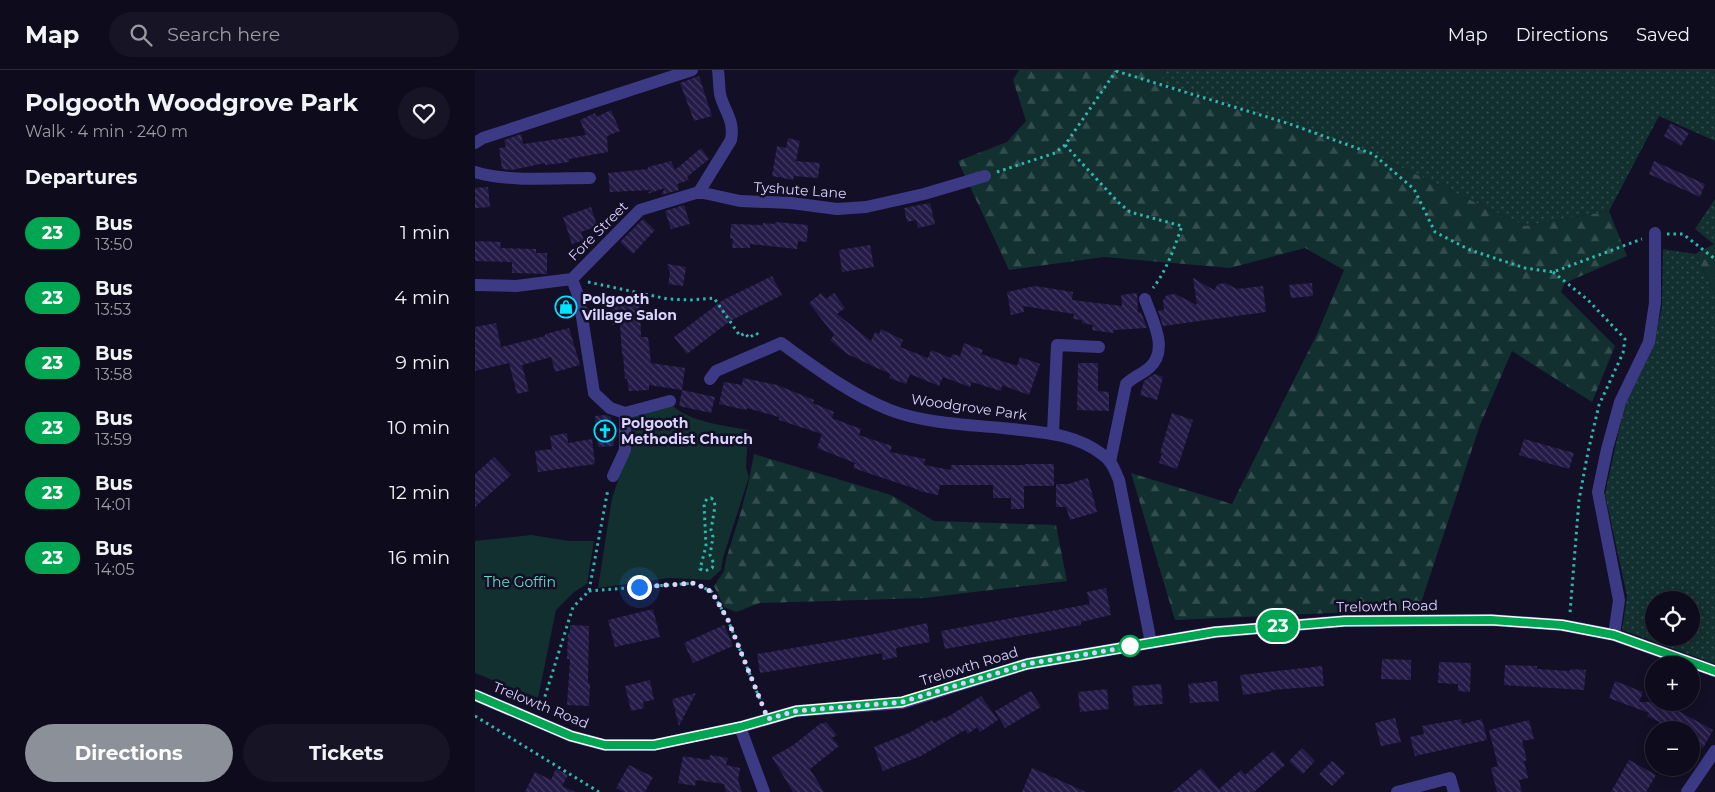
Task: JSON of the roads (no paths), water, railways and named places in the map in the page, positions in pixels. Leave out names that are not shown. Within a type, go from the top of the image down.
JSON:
[{"type":"street","points":[[475,143],[483,138],[692,70]]},
{"type":"street","points":[[699,192],[731,140],[733,131],[730,116],[721,95],[718,70]]},
{"type":"street","points":[[475,172],[491,176],[531,179],[590,178]]},
{"type":"street","name":"Tyshute Lane","points":[[699,192],[740,201],[791,203],[837,209],[866,207],[924,194],[985,176]]},
{"type":"street","name":"Fore Street","points":[[475,285],[516,286],[572,279],[640,210],[699,192]]},
{"type":"street","points":[[1614,635],[1619,600],[1598,492],[1620,402],[1649,342],[1655,303],[1655,234]]},
{"type":"street","points":[[572,279],[579,298],[594,393],[610,408],[625,413],[670,401]]},
{"type":"street","points":[[1145,299],[1156,329],[1159,350],[1153,364],[1126,384],[1111,462],[1119,480],[1151,642]]},
{"type":"street","name":"Woodgrove Park","points":[[710,379],[716,371],[781,343],[859,395],[892,410],[930,420],[1053,433],[1076,439],[1111,462]]},
{"type":"street","points":[[1053,433],[1057,345],[1099,347]]},
{"type":"street","points":[[613,476],[625,450],[625,413]]},
{"type":"street","name":"Trelowth Road","points":[[476,700],[571,736],[605,745],[654,745],[740,727],[796,711],[902,702],[1027,664],[1215,632],[1345,621],[1491,620],[1569,626],[1614,635],[1715,671]]},
{"type":"street","points":[[740,727],[764,792]]},
{"type":"street","points":[[1687,792],[1715,751]]},
{"type":"street","points":[[1397,792],[1450,778],[1454,792]]},
{"type":"place","name":"Polgooth Village Salon","points":[[566,307]]},
{"type":"place","name":"Polgooth Methodist Church","points":[[605,431]]},
{"type":"park label","name":"The Goffin","points":[[520,582]]}]
